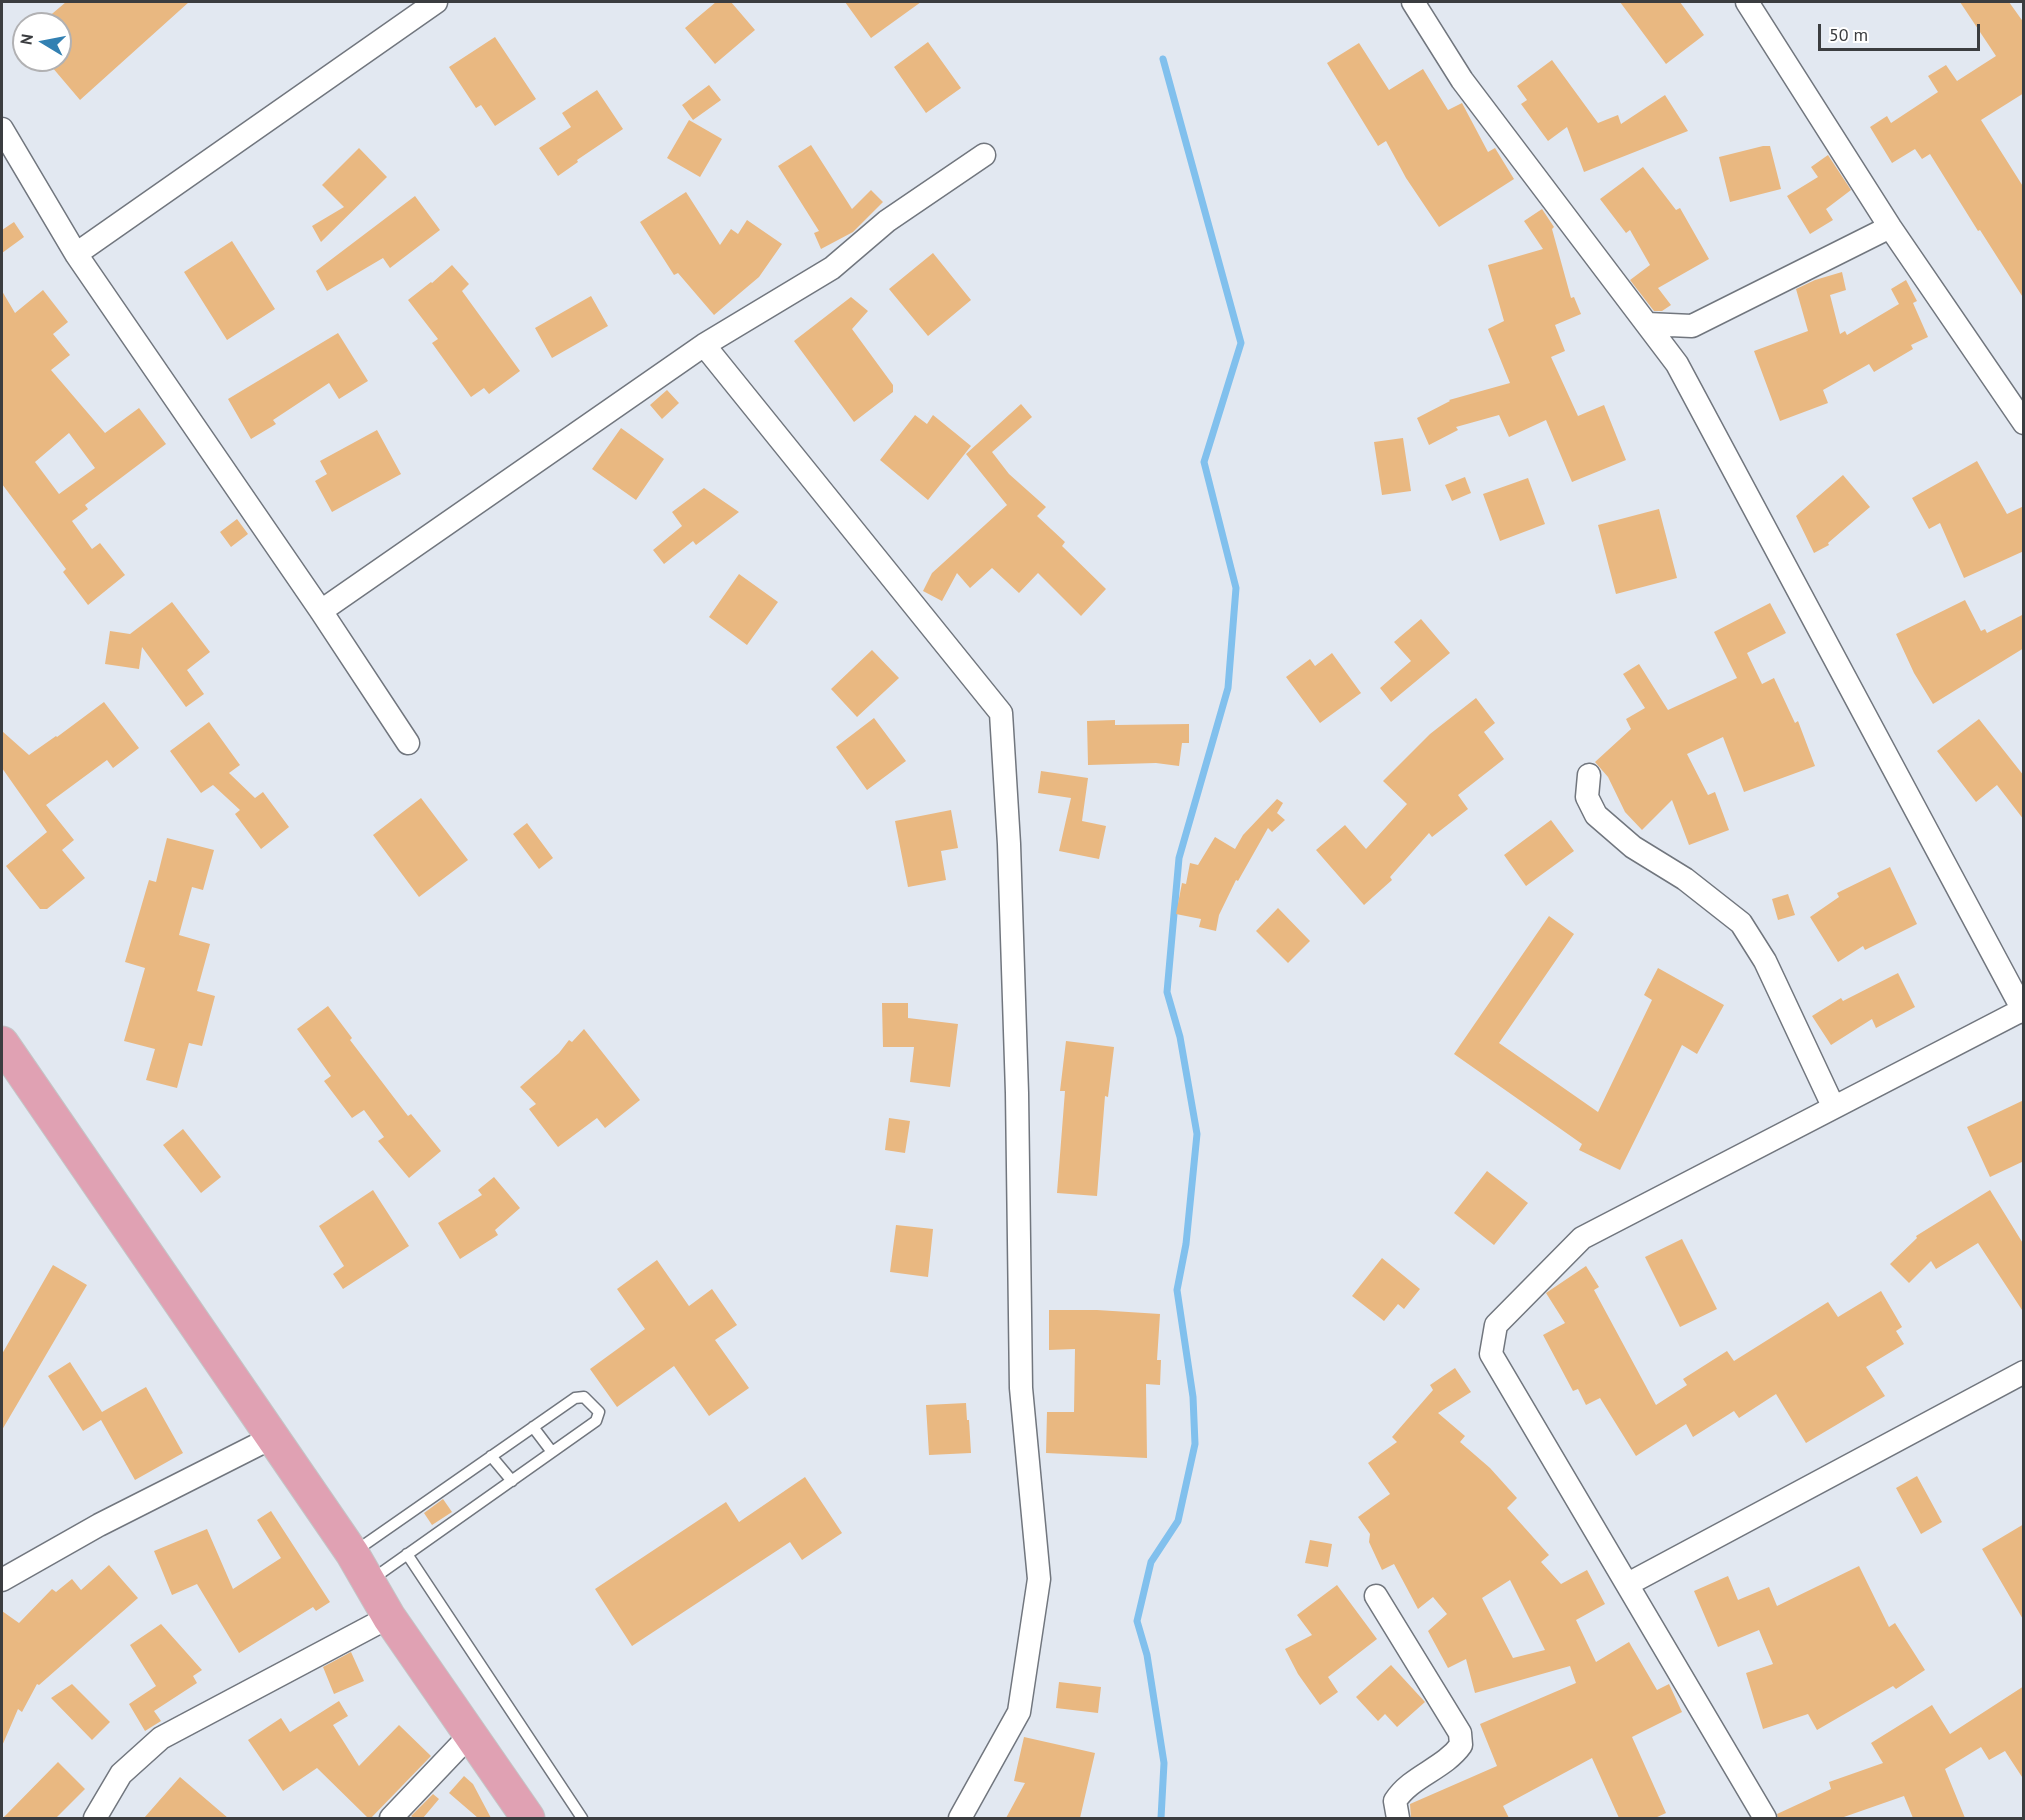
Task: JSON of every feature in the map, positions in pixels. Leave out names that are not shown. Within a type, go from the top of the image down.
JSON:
[{"type":"main road","points":[[2,1043],[352,1553],[389,1617],[528,1818]]},
{"type":"street","points":[[76,254],[436,2]]},
{"type":"street","points":[[1413,2],[1462,80],[1677,364],[2023,1011],[1833,1106],[1582,1238],[1496,1325],[1491,1354],[1765,1818]]},
{"type":"street","points":[[1747,2],[1890,226],[2024,423]]},
{"type":"street","points":[[2,129],[76,254],[321,611],[408,743]]},
{"type":"street","points":[[321,611],[704,345],[832,268],[887,221],[984,155]]},
{"type":"street","points":[[1647,324],[1692,326],[1890,226]]},
{"type":"street","points":[[1677,364],[1692,326]]},
{"type":"street","points":[[704,345],[1001,713],[1009,844],[1017,1093],[1022,1388],[1039,1580],[1018,1713],[960,1818]]},
{"type":"street","points":[[1589,775],[1587,796],[1596,814],[1633,847],[1685,879],[1741,922],[1765,961],[1833,1106]]},
{"type":"street","points":[[1628,1584],[2024,1372]]},
{"type":"street","points":[[2,1580],[99,1525],[273,1437]]},
{"type":"street","points":[[1376,1596],[1460,1734],[1461,1745],[1455,1754],[1402,1790],[1395,1801],[1398,1818]]},
{"type":"street","points":[[95,1818],[121,1774],[161,1738],[389,1617]]},
{"type":"street","points":[[391,1818],[471,1735]]},
{"type":"lane","points":[[352,1553],[575,1398],[584,1397],[599,1412],[596,1421],[369,1582]]},
{"type":"lane","points":[[533,1427],[552,1452]]},
{"type":"lane","points":[[491,1456],[512,1481]]},
{"type":"lane","points":[[407,1554],[582,1818]]},
{"type":"building","points":[[66,2],[189,2],[80,100],[56,72],[72,72],[72,12],[54,12]]},
{"type":"building","points":[[716,2],[731,2],[755,30],[715,64],[685,28]]},
{"type":"building","points":[[845,2],[921,2],[871,38]]},
{"type":"building","points":[[1620,2],[1680,2],[1704,35],[1666,64]]},
{"type":"building","points":[[1960,2],[2009,2],[2024,23],[2024,93],[1981,120],[2024,188],[2024,299],[1930,154],[1922,159],[1915,149],[1892,163],[1870,127],[1887,116],[1891,123],[1938,92],[1928,76],[1946,65],[1957,81],[1996,56]]},
{"type":"building","points":[[495,37],[536,99],[495,126],[481,105],[476,108],[449,67]]},
{"type":"building","points":[[928,42],[961,88],[926,113],[894,67]]},
{"type":"building","points":[[1359,43],[1389,90],[1423,69],[1448,110],[1462,103],[1488,152],[1495,148],[1514,179],[1439,227],[1406,178],[1386,141],[1378,146],[1327,63]]},
{"type":"building","points":[[1552,60],[1598,123],[1618,115],[1621,124],[1665,95],[1688,131],[1584,172],[1567,127],[1548,141],[1521,104],[1527,100],[1517,86]]},
{"type":"building","points":[[709,85],[721,100],[693,120],[682,105]]},
{"type":"building","points":[[597,90],[623,129],[577,160],[578,162],[558,176],[539,148],[571,127],[562,113]]},
{"type":"building","points":[[689,120],[722,139],[700,177],[667,158]]},
{"type":"building","points":[[811,145],[852,209],[871,190],[883,202],[853,232],[821,249],[814,233],[819,231],[778,166]]},
{"type":"building","points":[[1770,146],[1781,189],[1730,202],[1719,157]]},
{"type":"building","points":[[359,148],[387,177],[321,242],[312,226],[344,207],[322,185]]},
{"type":"building","points":[[1828,155],[1851,190],[1826,209],[1833,220],[1810,234],[1787,196],[1818,177],[1811,167]]},
{"type":"building","points":[[1643,167],[1676,210],[1680,208],[1709,259],[1658,288],[1671,305],[1662,311],[1654,311],[1630,280],[1650,265],[1630,230],[1626,233],[1600,199]]},
{"type":"building","points":[[686,192],[720,245],[731,229],[738,234],[747,220],[782,244],[759,277],[714,315],[678,273],[674,275],[640,222]]},
{"type":"building","points":[[415,196],[440,230],[390,268],[383,258],[327,291],[316,271]]},
{"type":"building","points":[[1542,209],[1554,227],[1552,229],[1571,298],[1574,297],[1581,314],[1555,325],[1565,351],[1551,357],[1578,416],[1604,405],[1626,460],[1572,482],[1546,420],[1509,437],[1499,415],[1456,427],[1458,430],[1429,445],[1417,418],[1449,400],[1510,383],[1488,329],[1504,321],[1488,265],[1543,249],[1524,221]]},
{"type":"building","points":[[14,222],[24,237],[2,253],[2,230]]},
{"type":"building","points":[[232,241],[275,309],[227,340],[184,272]]},
{"type":"building","points":[[933,253],[971,300],[928,336],[889,289]]},
{"type":"building","points":[[452,265],[469,284],[462,291],[520,371],[489,394],[484,388],[471,397],[432,343],[438,339],[408,300]]},
{"type":"building","points":[[1842,272],[1846,290],[1830,295],[1840,334],[1845,331],[1847,335],[1899,304],[1891,289],[1906,280],[1917,301],[1913,303],[1928,337],[1911,345],[1913,349],[1874,372],[1869,364],[1823,390],[1828,403],[1780,421],[1754,351],[1808,331],[1796,289],[1815,280]]},
{"type":"building","points":[[43,290],[68,322],[53,334],[70,355],[51,370],[105,433],[139,408],[166,444],[85,505],[88,509],[72,521],[92,549],[100,543],[125,575],[88,605],[63,572],[66,569],[2,484],[2,291],[15,313]],"holes":[[[69,433],[95,468],[59,494],[35,462]]]},
{"type":"building","points":[[591,296],[608,326],[552,358],[535,328]]},
{"type":"building","points":[[851,297],[868,311],[852,329],[893,385],[893,392],[854,422],[794,341]]},
{"type":"building","points":[[338,333],[368,381],[339,399],[329,383],[273,420],[276,424],[251,439],[228,399]]},
{"type":"building","points":[[667,390],[679,403],[662,419],[650,405]]},
{"type":"building","points":[[1021,404],[1032,417],[992,452],[1009,474],[1046,507],[1037,516],[1065,542],[1062,546],[1106,589],[1081,616],[1038,573],[1019,593],[992,568],[970,588],[957,573],[942,601],[923,591],[932,573],[1007,505],[966,454]]},
{"type":"building","points":[[915,415],[927,424],[933,415],[971,446],[928,500],[880,460]]},
{"type":"building","points":[[621,428],[664,459],[636,500],[592,469]]},
{"type":"building","points":[[377,430],[401,474],[332,512],[315,481],[327,474],[320,461]]},
{"type":"building","points":[[1403,438],[1411,491],[1382,495],[1374,442]]},
{"type":"building","points":[[1977,461],[2007,514],[2024,506],[2024,551],[1964,578],[1940,523],[1929,529],[1912,498]]},
{"type":"building","points":[[1843,475],[1870,507],[1828,543],[1829,545],[1814,553],[1796,516]]},
{"type":"building","points":[[1465,477],[1471,493],[1452,501],[1445,485]]},
{"type":"building","points":[[1528,478],[1545,524],[1500,541],[1483,494]]},
{"type":"building","points":[[704,488],[739,512],[696,545],[693,541],[664,564],[653,550],[682,526],[672,512]]},
{"type":"building","points":[[1659,509],[1677,578],[1616,594],[1598,525]]},
{"type":"building","points":[[237,519],[248,534],[231,547],[220,532]]},
{"type":"building","points":[[739,574],[778,602],[747,645],[709,617]]},
{"type":"building","points":[[1965,600],[1981,631],[1985,629],[1987,633],[2024,614],[2024,648],[1933,704],[1914,673],[1896,634]]},
{"type":"building","points":[[172,602],[210,652],[187,670],[204,694],[186,707],[142,647],[139,669],[105,664],[110,631],[130,634]]},
{"type":"building","points":[[1770,603],[1786,633],[1747,653],[1762,684],[1774,678],[1795,723],[1798,721],[1815,766],[1744,792],[1723,737],[1687,754],[1708,795],[1715,792],[1729,830],[1689,845],[1672,800],[1642,830],[1625,812],[1608,777],[1595,762],[1631,729],[1626,719],[1645,708],[1623,674],[1639,664],[1668,710],[1737,678],[1714,632]]},
{"type":"building","points":[[1421,619],[1450,653],[1391,702],[1380,688],[1411,661],[1394,642]]},
{"type":"building","points":[[872,650],[899,678],[857,717],[831,689]]},
{"type":"building","points":[[1332,653],[1361,693],[1320,723],[1286,677],[1310,659],[1315,666]]},
{"type":"building","points":[[1476,698],[1495,723],[1484,732],[1504,759],[1458,795],[1468,809],[1432,837],[1429,833],[1390,877],[1392,880],[1364,905],[1316,850],[1345,825],[1366,849],[1407,804],[1383,781],[1430,734]]},
{"type":"building","points":[[104,702],[139,748],[113,768],[107,760],[46,805],[74,840],[62,850],[85,878],[47,909],[40,909],[6,866],[47,832],[2,768],[2,731],[29,755]]},
{"type":"building","points":[[874,718],[906,761],[867,790],[836,747]]},
{"type":"building","points":[[1979,719],[2024,776],[2024,820],[1997,785],[1976,802],[1937,751]]},
{"type":"building","points":[[1115,720],[1115,725],[1189,724],[1189,743],[1182,743],[1179,766],[1156,763],[1088,765],[1087,721]]},
{"type":"building","points":[[209,722],[240,765],[229,773],[255,798],[263,792],[289,827],[261,849],[235,814],[240,810],[213,785],[201,793],[170,751]]},
{"type":"building","points":[[1041,771],[1088,778],[1082,821],[1106,826],[1099,859],[1059,851],[1071,798],[1038,793]]},
{"type":"building","points":[[421,798],[468,860],[419,897],[373,835]]},
{"type":"building","points":[[1277,799],[1283,803],[1277,813],[1285,820],[1272,832],[1268,828],[1238,881],[1236,880],[1219,915],[1216,931],[1199,927],[1201,919],[1176,914],[1182,883],[1186,884],[1190,863],[1198,865],[1215,837],[1235,849],[1243,835]]},
{"type":"building","points":[[951,810],[958,848],[941,851],[946,880],[908,887],[895,821]]},
{"type":"building","points":[[1551,820],[1574,851],[1526,886],[1504,855]]},
{"type":"building","points":[[527,823],[553,858],[539,869],[513,834]]},
{"type":"building","points":[[167,838],[214,850],[203,890],[192,887],[179,935],[210,944],[197,991],[215,996],[202,1046],[189,1043],[177,1088],[146,1080],[155,1049],[124,1041],[145,968],[125,962],[149,880],[156,882]]},
{"type":"building","points":[[1890,867],[1917,924],[1865,950],[1863,946],[1838,962],[1810,917],[1839,897],[1837,893]]},
{"type":"building","points":[[1788,894],[1795,915],[1778,920],[1772,899]]},
{"type":"building","points":[[1278,908],[1310,941],[1288,963],[1256,931]]},
{"type":"building","points":[[1549,916],[1574,934],[1499,1043],[1598,1112],[1652,1000],[1644,995],[1658,968],[1724,1005],[1697,1054],[1682,1045],[1620,1170],[1579,1150],[1582,1144],[1454,1054]]},
{"type":"building","points":[[1898,973],[1915,1007],[1876,1028],[1872,1019],[1831,1045],[1812,1016],[1841,998],[1843,1001]]},
{"type":"building","points":[[882,1003],[908,1003],[908,1018],[958,1024],[950,1087],[910,1082],[914,1047],[883,1047]]},
{"type":"building","points":[[328,1006],[352,1038],[350,1040],[408,1116],[411,1114],[441,1151],[409,1178],[378,1141],[384,1137],[364,1110],[352,1118],[324,1081],[331,1076],[297,1029]]},
{"type":"building","points":[[584,1029],[640,1100],[605,1128],[597,1118],[558,1147],[529,1109],[536,1104],[520,1087],[559,1053],[569,1040],[572,1042]]},
{"type":"building","points":[[1066,1041],[1114,1047],[1108,1097],[1105,1096],[1097,1196],[1057,1193],[1065,1091],[1060,1091]]},
{"type":"building","points":[[2024,1100],[2024,1161],[1990,1177],[1967,1127]]},
{"type":"building","points":[[889,1118],[910,1121],[905,1153],[885,1150]]},
{"type":"building","points":[[183,1129],[221,1177],[201,1193],[163,1145]]},
{"type":"building","points":[[1487,1171],[1528,1203],[1494,1245],[1454,1213]]},
{"type":"building","points":[[494,1177],[520,1208],[495,1230],[498,1235],[460,1259],[438,1223],[482,1195],[478,1190]]},
{"type":"building","points":[[373,1190],[409,1246],[343,1289],[333,1274],[344,1266],[319,1226]]},
{"type":"building","points":[[1990,1190],[2024,1245],[2024,1313],[1978,1243],[1936,1269],[1931,1261],[1909,1283],[1890,1264],[1917,1238],[1916,1236]]},
{"type":"building","points":[[896,1225],[933,1229],[928,1277],[890,1272]]},
{"type":"building","points":[[1682,1239],[1717,1309],[1680,1327],[1645,1257]]},
{"type":"building","points":[[1382,1258],[1420,1289],[1404,1309],[1398,1304],[1384,1321],[1352,1296]]},
{"type":"building","points":[[657,1260],[689,1306],[712,1289],[737,1325],[715,1340],[749,1388],[709,1416],[674,1366],[617,1407],[590,1369],[645,1329],[617,1289]]},
{"type":"building","points":[[53,1265],[87,1285],[2,1430],[2,1354]]},
{"type":"building","points":[[1586,1266],[1599,1287],[1594,1290],[1656,1405],[1687,1385],[1683,1379],[1727,1351],[1734,1361],[1828,1302],[1838,1317],[1881,1291],[1902,1327],[1896,1331],[1904,1344],[1866,1367],[1885,1396],[1806,1443],[1776,1394],[1739,1418],[1734,1411],[1693,1437],[1686,1424],[1636,1456],[1600,1398],[1586,1405],[1578,1389],[1573,1391],[1543,1335],[1565,1323],[1546,1293]]},
{"type":"building","points":[[1049,1310],[1160,1314],[1157,1360],[1161,1360],[1160,1385],[1146,1384],[1147,1458],[1046,1453],[1047,1412],[1074,1412],[1075,1349],[1049,1350]]},
{"type":"building","points":[[70,1362],[102,1412],[146,1387],[183,1453],[135,1480],[101,1420],[83,1431],[48,1376]]},
{"type":"building","points":[[1455,1368],[1471,1392],[1438,1413],[1465,1436],[1460,1442],[1490,1468],[1517,1498],[1507,1508],[1549,1555],[1541,1562],[1561,1584],[1587,1570],[1605,1604],[1576,1620],[1596,1662],[1629,1642],[1657,1690],[1669,1684],[1682,1712],[1632,1737],[1666,1813],[1655,1818],[1619,1818],[1592,1758],[1503,1806],[1509,1818],[1411,1818],[1410,1804],[1497,1766],[1480,1724],[1576,1683],[1570,1666],[1475,1693],[1466,1659],[1448,1668],[1428,1631],[1447,1614],[1433,1597],[1418,1609],[1394,1564],[1382,1570],[1369,1542],[1370,1534],[1358,1517],[1390,1494],[1368,1463],[1397,1442],[1392,1437],[1433,1390],[1430,1385]],"holes":[[[1510,1580],[1545,1650],[1513,1658],[1482,1598]]]},
{"type":"building","points":[[966,1403],[971,1453],[929,1455],[926,1405]]},
{"type":"building","points":[[1917,1476],[1942,1522],[1921,1534],[1896,1488]]},
{"type":"building","points":[[805,1477],[842,1533],[802,1560],[790,1542],[632,1646],[595,1589],[726,1502],[739,1522]]},
{"type":"building","points":[[443,1499],[452,1512],[432,1525],[424,1513]]},
{"type":"building","points":[[271,1511],[330,1602],[316,1611],[313,1607],[239,1653],[197,1584],[172,1595],[154,1551],[207,1529],[233,1589],[281,1558],[257,1520]]},
{"type":"building","points":[[2024,1524],[2024,1621],[1982,1549]]},
{"type":"building","points":[[1310,1540],[1332,1544],[1328,1567],[1305,1563]]},
{"type":"building","points":[[109,1565],[138,1598],[39,1685],[37,1684],[22,1712],[18,1709],[2,1746],[2,1611],[19,1623],[52,1589],[56,1592],[72,1579],[81,1590]]},
{"type":"building","points":[[1859,1566],[1889,1627],[1895,1623],[1925,1670],[1896,1689],[1893,1686],[1817,1730],[1808,1714],[1763,1729],[1746,1673],[1773,1664],[1759,1630],[1718,1647],[1694,1591],[1728,1576],[1738,1600],[1769,1587],[1777,1606]]},
{"type":"building","points":[[1337,1585],[1377,1639],[1328,1677],[1338,1692],[1320,1705],[1298,1674],[1285,1649],[1312,1635],[1297,1615]]},
{"type":"building","points":[[161,1624],[202,1670],[193,1676],[197,1683],[154,1711],[161,1721],[145,1731],[129,1704],[156,1686],[130,1645]]},
{"type":"building","points":[[351,1652],[364,1681],[334,1694],[323,1667]]},
{"type":"building","points":[[1391,1665],[1425,1702],[1397,1727],[1385,1714],[1378,1721],[1356,1697]]},
{"type":"building","points":[[1059,1682],[1101,1687],[1098,1713],[1056,1708]]},
{"type":"building","points":[[72,1684],[110,1722],[92,1740],[51,1698]]},
{"type":"building","points":[[2024,1686],[2024,1780],[2005,1751],[1989,1760],[1981,1747],[1945,1769],[1965,1818],[1913,1818],[1904,1796],[1841,1818],[1778,1818],[1777,1814],[1831,1789],[1829,1782],[1883,1763],[1871,1743],[1932,1705],[1950,1734]]},
{"type":"building","points":[[339,1701],[348,1716],[333,1725],[359,1766],[399,1725],[431,1756],[371,1818],[368,1818],[317,1768],[283,1791],[248,1740],[281,1718],[290,1732]]},
{"type":"building","points":[[1024,1737],[1095,1753],[1080,1818],[1006,1818],[1025,1783],[1014,1781]]},
{"type":"building","points":[[58,1762],[85,1789],[56,1818],[3,1818]]},
{"type":"building","points":[[464,1776],[473,1784],[491,1818],[478,1818],[449,1793]]},
{"type":"building","points":[[180,1777],[228,1818],[144,1818]]},
{"type":"building","points":[[433,1794],[439,1799],[423,1818],[411,1816]]},
{"type":"waterway","points":[[1161,1818],[1164,1763],[1147,1655],[1137,1621],[1151,1562],[1178,1521],[1195,1444],[1193,1397],[1177,1290],[1186,1244],[1197,1134],[1180,1037],[1167,992],[1179,858],[1228,688],[1236,588],[1204,462],[1241,343],[1163,59]]}]
